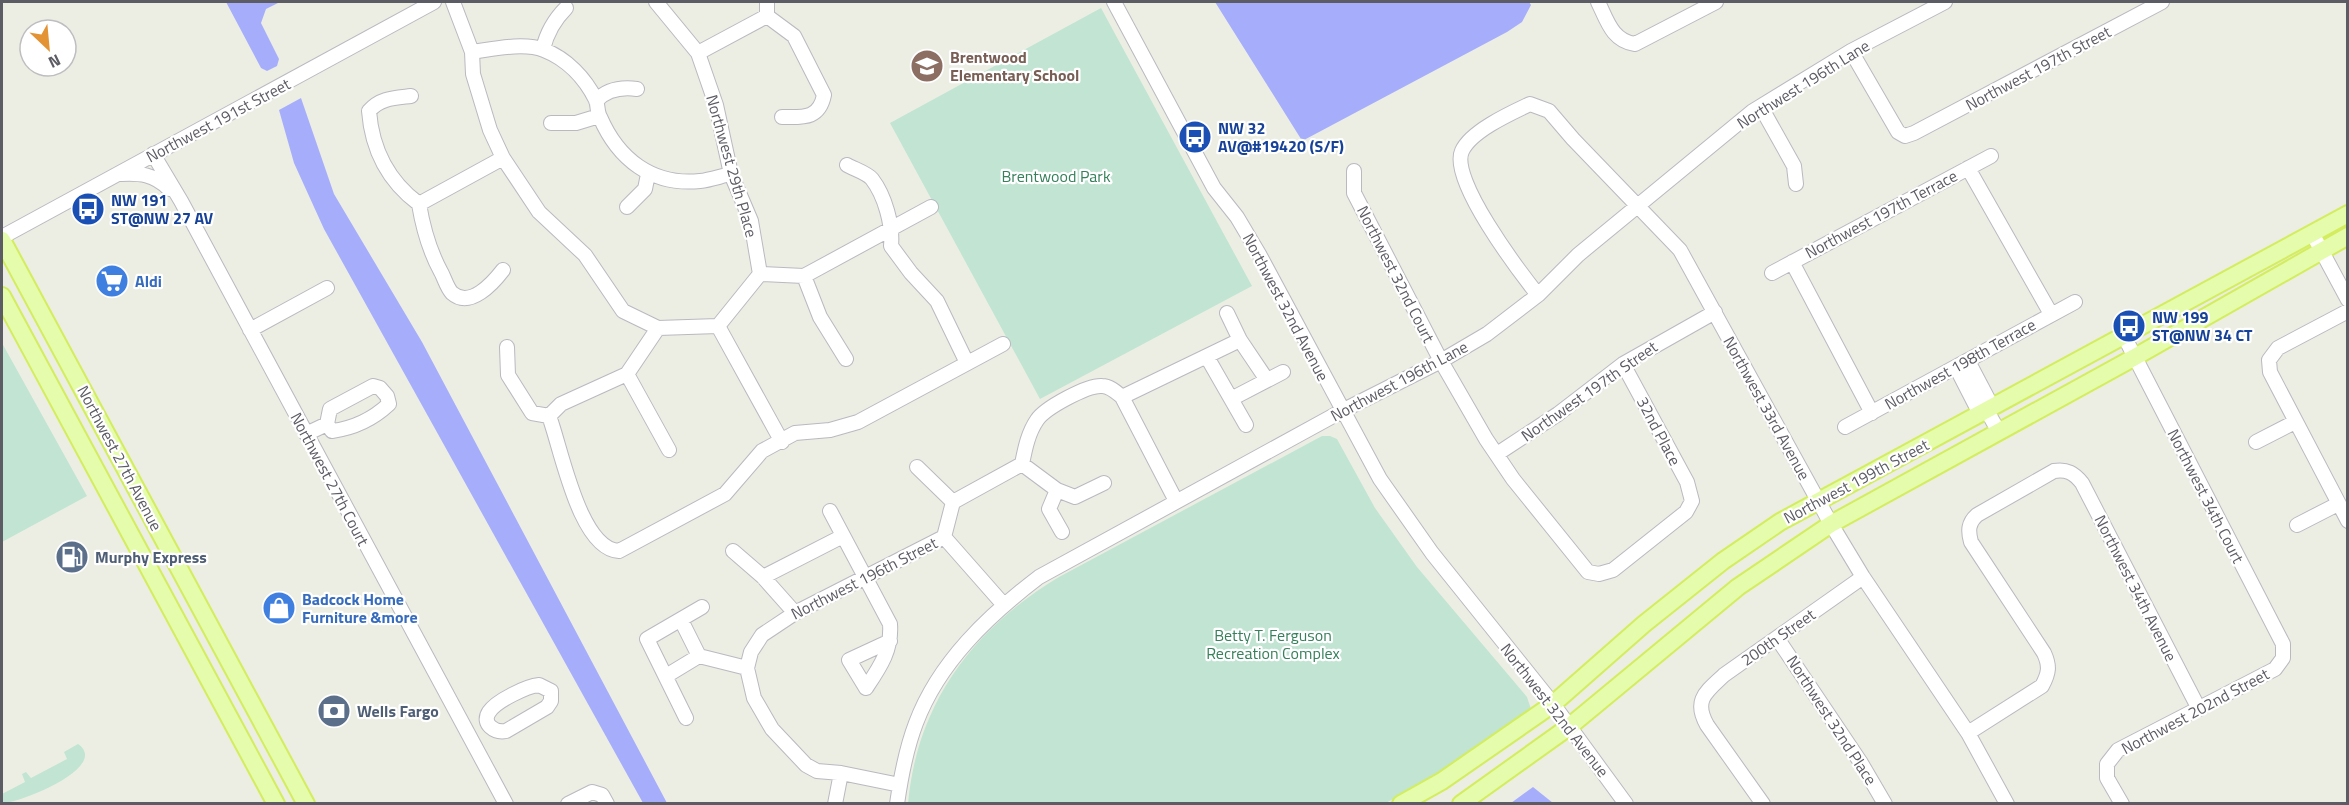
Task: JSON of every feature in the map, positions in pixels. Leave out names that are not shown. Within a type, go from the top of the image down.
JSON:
[{"type":"main road","name":"Northwest 199th Street","points":[[1401,804],[1442,781],[1553,704],[1644,624],[1723,561],[1780,522],[2348,214]]},
{"type":"main road","name":"Northwest 199th Street","points":[[1461,804],[1570,726],[1738,587],[1831,524],[2348,237]]},
{"type":"main road","name":"Northwest 27th Avenue","points":[[2,238],[306,804]]},
{"type":"main road","name":"Northwest 27th Avenue","points":[[2,296],[276,804]]},
{"type":"street","name":"Northwest 191st Street","points":[[2,238],[434,2]]},
{"type":"street","points":[[453,2],[472,52],[473,74],[490,130],[503,158],[539,212],[585,255],[623,311],[658,328],[717,326],[760,274],[804,276],[931,207]]},
{"type":"street","name":"Northwest 29th Place","points":[[656,2],[698,53],[716,105],[731,174],[751,220],[760,274]]},
{"type":"street","points":[[766,2],[767,16],[794,36],[824,95],[822,106],[812,114],[806,117],[782,117]]},
{"type":"street","name":"Northwest 32nd Avenue","points":[[1113,2],[1214,188],[1238,217],[1259,254],[1380,479],[1444,568],[1570,726],[1626,804]]},
{"type":"street","points":[[1598,2],[1613,33],[1623,42],[1635,44],[1716,2]]},
{"type":"street","name":"Northwest 196th Lane","points":[[897,804],[907,750],[916,722],[927,699],[964,643],[1003,604],[1039,577],[1342,411],[1441,361],[1487,334],[1538,295],[1578,255],[1761,106],[1851,51],[1945,2]]},
{"type":"street","name":"Northwest 197th Street","points":[[1851,51],[1898,132],[1905,136],[2162,2]]},
{"type":"street","points":[[543,49],[545,39],[555,20],[566,8]]},
{"type":"street","points":[[698,53],[767,16]]},
{"type":"street","points":[[472,52],[509,46],[543,49],[572,66],[597,101],[598,116],[622,154],[648,174],[674,180],[699,181],[731,174]]},
{"type":"street","points":[[597,101],[601,96],[615,89],[638,89]]},
{"type":"street","points":[[411,96],[388,98],[369,111],[370,127],[388,172],[401,191],[419,204],[423,228],[434,258],[452,293],[464,297],[480,293],[503,270]]},
{"type":"street","name":"Northwest 33rd Avenue","points":[[1538,295],[1495,237],[1461,173],[1460,161],[1466,144],[1485,129],[1530,104],[1549,111],[1680,250],[1831,524],[1863,577],[1968,733],[2007,804]]},
{"type":"street","points":[[1761,106],[1794,166],[1796,184]]},
{"type":"street","points":[[550,123],[576,123],[598,116]]},
{"type":"street","name":"Northwest 27th Court","points":[[153,154],[181,201],[506,804]]},
{"type":"street","name":"Northwest 197th Terrace","points":[[1772,273],[1991,156]]},
{"type":"street","points":[[419,204],[503,158]]},
{"type":"street","points":[[847,165],[871,177],[887,210],[892,229],[891,246],[911,273],[937,301],[967,363]]},
{"type":"street","points":[[1968,168],[2051,314]]},
{"type":"street","name":"Northwest 32nd Court","points":[[1354,171],[1354,193],[1441,361],[1497,454],[1513,479],[1588,572],[1599,574]]},
{"type":"street","points":[[116,174],[141,173],[153,176],[181,201]]},
{"type":"street","points":[[627,207],[645,189],[648,174]]},
{"type":"street","points":[[2312,233],[2348,300]]},
{"type":"street","points":[[1792,262],[1872,413]]},
{"type":"street","points":[[804,276],[820,318],[846,359]]},
{"type":"street","points":[[250,330],[327,288]]},
{"type":"street","name":"Northwest 198th Terrace","points":[[1845,427],[2075,302]]},
{"type":"street","points":[[2348,311],[2278,348],[2269,360],[2270,372],[2348,521]]},
{"type":"street","name":"Northwest 197th Street","points":[[1497,454],[1558,414],[1623,364],[1715,312]]},
{"type":"street","points":[[1227,313],[1240,340],[1267,380]]},
{"type":"street","points":[[717,326],[782,442]]},
{"type":"street","points":[[549,416],[561,405],[627,374],[658,328]]},
{"type":"street","name":"Northwest 34th Court","points":[[2124,336],[2283,644],[2283,658]]},
{"type":"street","points":[[1122,397],[1240,340]]},
{"type":"street","points":[[549,416],[557,436],[566,476],[583,516],[601,544],[619,551],[725,494],[762,451],[795,434],[830,430],[858,422],[1003,344]]},
{"type":"street","points":[[507,348],[508,375],[523,401],[532,413],[549,416]]},
{"type":"street","points":[[1207,357],[1246,425]]},
{"type":"street","name":"32nd Place","points":[[1599,574],[1613,570],[1686,512],[1692,501],[1687,482],[1623,364]]},
{"type":"street","points":[[1962,364],[1988,399],[1987,411],[1999,432]]},
{"type":"street","points":[[1231,399],[1283,372]]},
{"type":"street","points":[[627,374],[669,450]]},
{"type":"street","points":[[1022,464],[1025,445],[1037,420],[1049,408],[1090,387],[1103,386],[1112,389],[1122,397],[1176,501]]},
{"type":"street","points":[[2256,442],[2295,422]]},
{"type":"street","points":[[306,434],[327,424]]},
{"type":"street","points":[[1022,464],[1057,490],[1074,497],[1104,483]]},
{"type":"street","points":[[916,467],[953,502],[1022,464]]},
{"type":"street","name":"Northwest 34th Avenue","points":[[1968,733],[2042,687],[2049,675],[2049,664],[2044,653],[1971,542],[1969,526],[1977,515],[2054,471],[2062,470],[2076,476],[2082,483],[2199,709]]},
{"type":"street","points":[[1057,490],[1049,509],[1062,532]]},
{"type":"street","name":"Northwest 196th Street","points":[[747,668],[751,652],[762,635],[795,613],[944,537],[953,502]]},
{"type":"street","points":[[2297,525],[2338,504]]},
{"type":"street","points":[[830,511],[890,624],[890,641]]},
{"type":"street","points":[[763,577],[843,536]]},
{"type":"street","points":[[944,537],[1003,604]]},
{"type":"street","points":[[733,551],[763,577],[795,613]]},
{"type":"street","name":"200th Street","points":[[1763,804],[1707,725],[1701,715],[1700,705],[1706,693],[1724,675],[1863,577]]},
{"type":"street","points":[[686,718],[646,639],[702,607]]},
{"type":"street","points":[[681,620],[699,656]]},
{"type":"street","name":"Northwest 32nd Place","points":[[1778,638],[1861,763],[1885,804]]},
{"type":"street","points":[[666,676],[699,656],[747,668],[754,698],[772,729],[806,765],[817,771],[841,773],[900,785]]},
{"type":"street","name":"Northwest 202nd Street","points":[[2122,804],[2108,778],[2107,764],[2118,750],[2275,669],[2283,658]]},
{"type":"street","points":[[539,685],[551,691],[552,696],[547,707],[524,721],[502,732],[494,730],[489,724],[487,719],[490,711],[525,689],[539,685]]},
{"type":"street","points":[[469,735],[489,724]]},
{"type":"street","points":[[835,804],[841,773]]},
{"type":"street","points":[[568,804],[592,792],[602,795],[607,804]]},
{"type":"green space","name":"Brentwood Park","points":[[1101,8],[1252,286],[1040,399],[890,123]]},
{"type":"green space","points":[[2,343],[87,496],[2,542]]},
{"type":"green space","name":"Betty T. Ferguson Recreation Complex","points":[[1322,436],[1337,439],[1375,508],[1417,567],[1527,697],[1531,709],[1527,714],[1461,760],[1386,803],[908,804],[923,733],[937,701],[955,671],[976,644],[1001,620],[1028,597],[1059,577]]},
{"type":"green space","points":[[78,744],[85,753],[82,763],[73,773],[42,791],[2,803],[2,794],[25,782],[22,774],[26,772],[31,778],[67,759],[64,752]]},
{"type":"water","points":[[226,2],[280,2],[266,9],[261,23],[279,59],[277,66],[267,71],[261,68]]},
{"type":"water","points":[[1215,2],[1529,2],[1531,5],[1522,22],[1507,32],[1304,140],[1301,139]]},
{"type":"water","points":[[301,98],[334,194],[422,342],[667,803],[643,803],[324,229],[294,163],[279,110]]},
{"type":"water","points":[[1533,787],[1553,803],[1511,803]]},
{"type":"place","name":"Brentwood Elementary School","points":[[927,66]]},
{"type":"place","name":"NW 32 AV@#19420 (S/F)","points":[[1195,137]]},
{"type":"place","name":"NW 191 ST@NW 27 AV","points":[[88,209]]},
{"type":"place","name":"Aldi","points":[[112,281]]},
{"type":"place","name":"NW 199 ST@NW 34 CT","points":[[2129,326]]},
{"type":"place","name":"Murphy Express","points":[[72,557]]},
{"type":"place","name":"Badcock Home Furniture &more","points":[[279,608]]},
{"type":"place","name":"Wells Fargo","points":[[334,711]]}]
